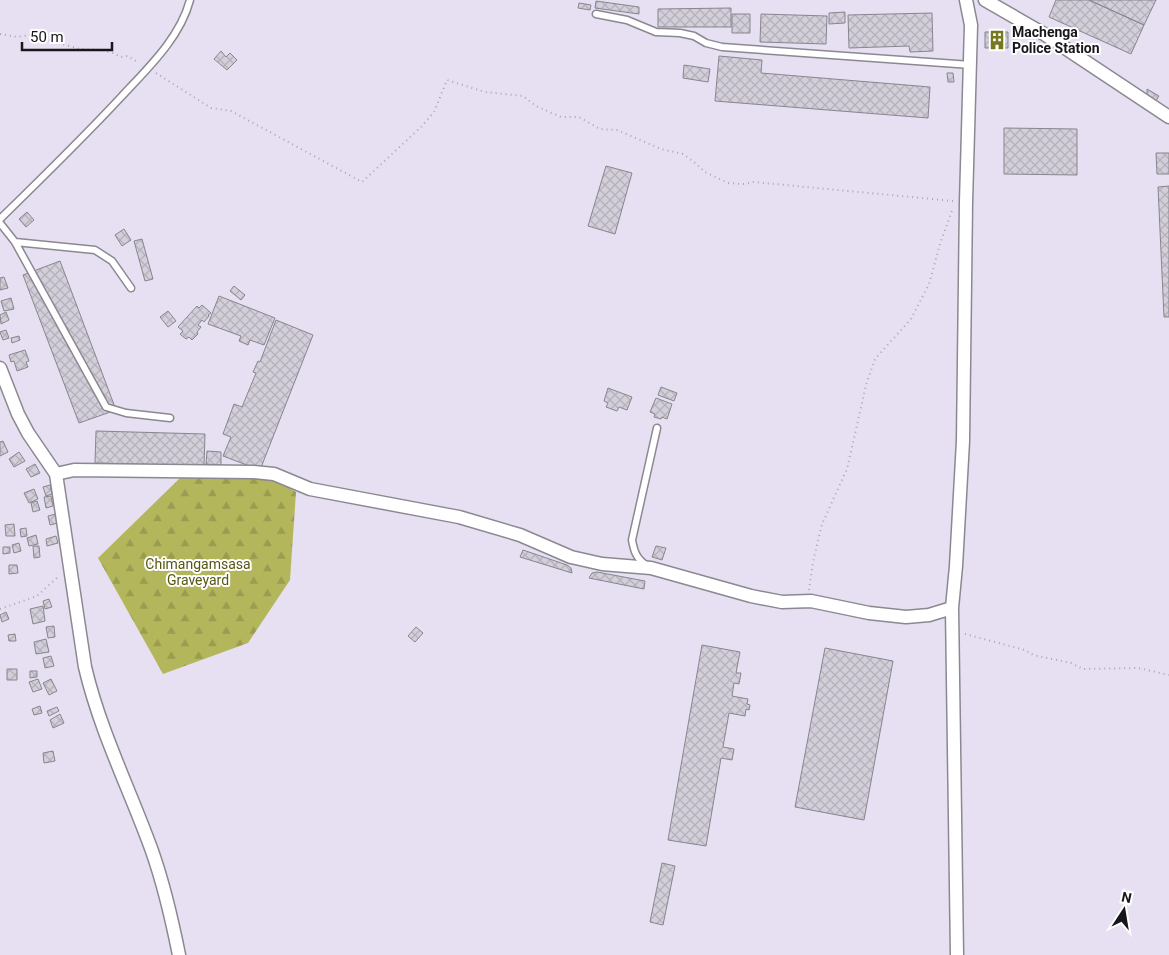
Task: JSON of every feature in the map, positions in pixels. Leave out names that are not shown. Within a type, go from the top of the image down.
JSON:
[{"type":"street","points":[[956,955],[952,608],[963,441],[966,202],[971,66],[971,25],[966,0]]},
{"type":"street","points":[[984,0],[1044,34],[1169,117]]},
{"type":"street","points":[[0,368],[18,414],[28,433],[56,474],[85,667],[90,688],[97,714],[152,850],[165,893],[179,955]]},
{"type":"street","points":[[56,474],[74,470],[86,470],[274,474],[310,489],[459,517],[520,535],[571,556],[594,562],[651,568],[751,596],[782,602],[811,601],[869,613],[906,618],[930,616],[952,608]]},
{"type":"lane","points":[[0,219],[106,114],[148,68],[166,47],[186,15],[190,0]]},
{"type":"lane","points":[[596,14],[627,20],[656,32],[680,33],[694,36],[706,43],[722,47],[971,66]]},
{"type":"lane","points":[[0,223],[15,242],[106,407],[126,413],[170,418]]},
{"type":"lane","points":[[15,242],[96,250],[112,261],[131,288]]},
{"type":"lane","points":[[651,568],[640,561],[634,552],[632,540],[657,428]]},
{"type":"path","points":[[0,34],[17,37],[30,36],[80,49],[101,50],[121,57],[128,56],[211,108],[231,110],[362,182],[421,128],[434,112],[447,80],[485,92],[523,96],[536,106],[561,117],[579,117],[600,129],[617,130],[661,149],[683,154],[705,172],[728,183],[744,184],[754,182],[966,202]]},
{"type":"path","points":[[797,602],[808,591],[822,524],[847,469],[866,385],[875,359],[912,319],[929,284],[951,209],[966,202]]},
{"type":"path","points":[[0,610],[37,596],[56,580],[70,562]]},
{"type":"path","points":[[952,631],[1000,642],[1025,650],[1033,655],[1071,663],[1083,669],[1138,668],[1169,675]]},
{"type":"shaded area","points":[[0,0],[1169,0],[1169,955],[0,955]]},
{"type":"green space","name":"Chimangamsasa Graveyard","points":[[180,478],[274,479],[296,492],[290,580],[248,643],[163,674],[98,558]]},
{"type":"building","points":[[1056,0],[1089,0],[1144,25],[1131,54],[1049,17]]},
{"type":"building","points":[[1089,0],[1156,0],[1144,25]]},
{"type":"building","points":[[596,1],[639,7],[639,14],[595,8]]},
{"type":"building","points":[[579,3],[591,5],[590,10],[578,8]]},
{"type":"building","points":[[731,8],[731,27],[658,27],[658,9]]},
{"type":"building","points":[[845,12],[845,23],[829,24],[829,13]]},
{"type":"building","points":[[932,13],[933,51],[910,52],[909,46],[849,48],[848,15]]},
{"type":"building","points":[[732,14],[750,14],[750,33],[732,33]]},
{"type":"building","points":[[761,14],[827,16],[826,44],[760,42]]},
{"type":"building","name":"Machenga Police Station","points":[[985,32],[1008,32],[1008,48],[985,48]]},
{"type":"building","points":[[221,51],[226,57],[230,53],[237,60],[227,70],[214,59]]},
{"type":"building","points":[[719,56],[762,60],[761,73],[930,87],[928,118],[715,101]]},
{"type":"building","points":[[684,65],[710,69],[708,82],[683,78]]},
{"type":"building","points":[[947,73],[953,73],[954,82],[948,82]]},
{"type":"building","points":[[1147,89],[1159,96],[1155,102],[1147,96]]},
{"type":"building","points":[[1004,128],[1077,129],[1077,175],[1004,174]]},
{"type":"building","points":[[1156,153],[1169,153],[1169,174],[1157,174]]},
{"type":"building","points":[[606,166],[632,173],[615,234],[588,226]]},
{"type":"building","points":[[1169,186],[1169,317],[1164,317],[1158,187]]},
{"type":"building","points":[[27,212],[34,220],[26,227],[19,219]]},
{"type":"building","points":[[124,229],[131,240],[122,246],[115,235]]},
{"type":"building","points":[[142,239],[153,279],[145,281],[134,241]]},
{"type":"building","points":[[60,261],[116,410],[79,423],[23,275]]},
{"type":"building","points":[[4,277],[8,288],[0,290],[0,278]]},
{"type":"building","points":[[234,286],[245,295],[241,300],[230,291]]},
{"type":"building","points":[[219,296],[275,318],[264,345],[250,340],[248,345],[239,341],[241,336],[208,324]]},
{"type":"building","points":[[11,298],[14,309],[4,311],[1,301]]},
{"type":"building","points":[[202,305],[211,313],[204,322],[202,320],[198,325],[201,327],[197,332],[198,334],[192,340],[189,337],[186,339],[180,334],[183,331],[178,327],[197,306],[199,308]]},
{"type":"building","points":[[168,311],[176,321],[168,327],[160,317]]},
{"type":"building","points":[[6,312],[9,320],[1,324],[0,315]]},
{"type":"building","points":[[276,320],[313,335],[260,470],[223,456],[231,437],[223,434],[234,404],[242,407],[256,373],[253,372],[258,361],[260,362]]},
{"type":"building","points":[[6,330],[9,338],[3,340],[0,332]]},
{"type":"building","points":[[19,336],[20,340],[12,343],[11,338]]},
{"type":"building","points":[[25,350],[29,361],[26,362],[28,367],[17,371],[14,361],[11,362],[9,355]]},
{"type":"building","points":[[661,387],[677,393],[674,401],[658,395]]},
{"type":"building","points":[[608,388],[632,397],[627,410],[619,407],[617,411],[606,407],[608,403],[604,401]]},
{"type":"building","points":[[656,398],[672,404],[667,419],[654,417],[655,414],[650,412]]},
{"type":"building","points":[[96,431],[205,434],[204,466],[95,463]]},
{"type":"building","points":[[3,441],[8,452],[0,456],[0,442]]},
{"type":"building","points":[[207,451],[221,452],[221,465],[206,464]]},
{"type":"building","points":[[19,452],[25,461],[14,467],[9,459]]},
{"type":"building","points":[[35,464],[40,473],[31,477],[26,469]]},
{"type":"building","points":[[50,485],[52,494],[46,496],[43,487]]},
{"type":"building","points":[[34,489],[38,499],[29,503],[24,493]]},
{"type":"building","points":[[51,496],[53,506],[46,508],[44,497]]},
{"type":"building","points":[[37,501],[40,510],[33,512],[31,503]]},
{"type":"building","points":[[56,514],[58,523],[50,525],[48,516]]},
{"type":"building","points":[[14,524],[15,536],[6,536],[5,525]]},
{"type":"building","points":[[26,528],[27,536],[21,537],[20,529]]},
{"type":"building","points":[[36,535],[38,544],[29,546],[27,538]]},
{"type":"building","points":[[56,536],[58,543],[47,546],[46,539]]},
{"type":"building","points":[[19,543],[21,551],[14,553],[12,545]]},
{"type":"building","points":[[33,546],[39,546],[40,557],[34,558]]},
{"type":"building","points":[[656,546],[666,548],[662,560],[652,557]]},
{"type":"building","points":[[3,547],[10,547],[10,553],[3,554]]},
{"type":"building","points":[[523,550],[567,565],[571,568],[572,573],[520,557]]},
{"type":"building","points":[[9,565],[17,565],[18,573],[9,574]]},
{"type":"building","points":[[597,572],[645,581],[644,589],[589,578],[592,573]]},
{"type":"building","points":[[49,599],[52,607],[45,609],[43,601]]},
{"type":"building","points":[[43,606],[45,621],[33,624],[30,609]]},
{"type":"building","points":[[6,612],[9,619],[2,622],[0,615]]},
{"type":"building","points":[[54,626],[55,637],[48,638],[46,627]]},
{"type":"building","points":[[416,627],[423,633],[415,642],[408,636]]},
{"type":"building","points":[[15,634],[16,641],[9,641],[8,635]]},
{"type":"building","points":[[46,639],[49,652],[36,654],[34,642]]},
{"type":"building","points":[[702,645],[740,652],[736,673],[741,673],[739,684],[734,683],[732,696],[748,699],[747,704],[750,705],[749,710],[746,709],[745,716],[729,713],[723,747],[734,749],[732,760],[721,758],[706,846],[668,840]]},
{"type":"building","points":[[825,648],[893,661],[864,820],[795,807]]},
{"type":"building","points":[[51,656],[54,666],[45,668],[43,658]]},
{"type":"building","points":[[7,669],[17,669],[17,680],[7,680]]},
{"type":"building","points":[[30,671],[37,671],[37,677],[30,678]]},
{"type":"building","points":[[38,679],[42,689],[33,692],[29,682]]},
{"type":"building","points":[[51,679],[57,691],[49,695],[43,683]]},
{"type":"building","points":[[40,706],[42,713],[34,715],[32,709]]},
{"type":"building","points":[[57,707],[59,711],[49,716],[47,711]]},
{"type":"building","points":[[60,714],[64,723],[53,728],[50,720]]},
{"type":"building","points":[[53,751],[55,761],[44,763],[43,753]]},
{"type":"building","points":[[662,863],[675,866],[663,925],[650,922]]},
{"type":"place","name":"Machenga Police Station","points":[[997,40]]}]
